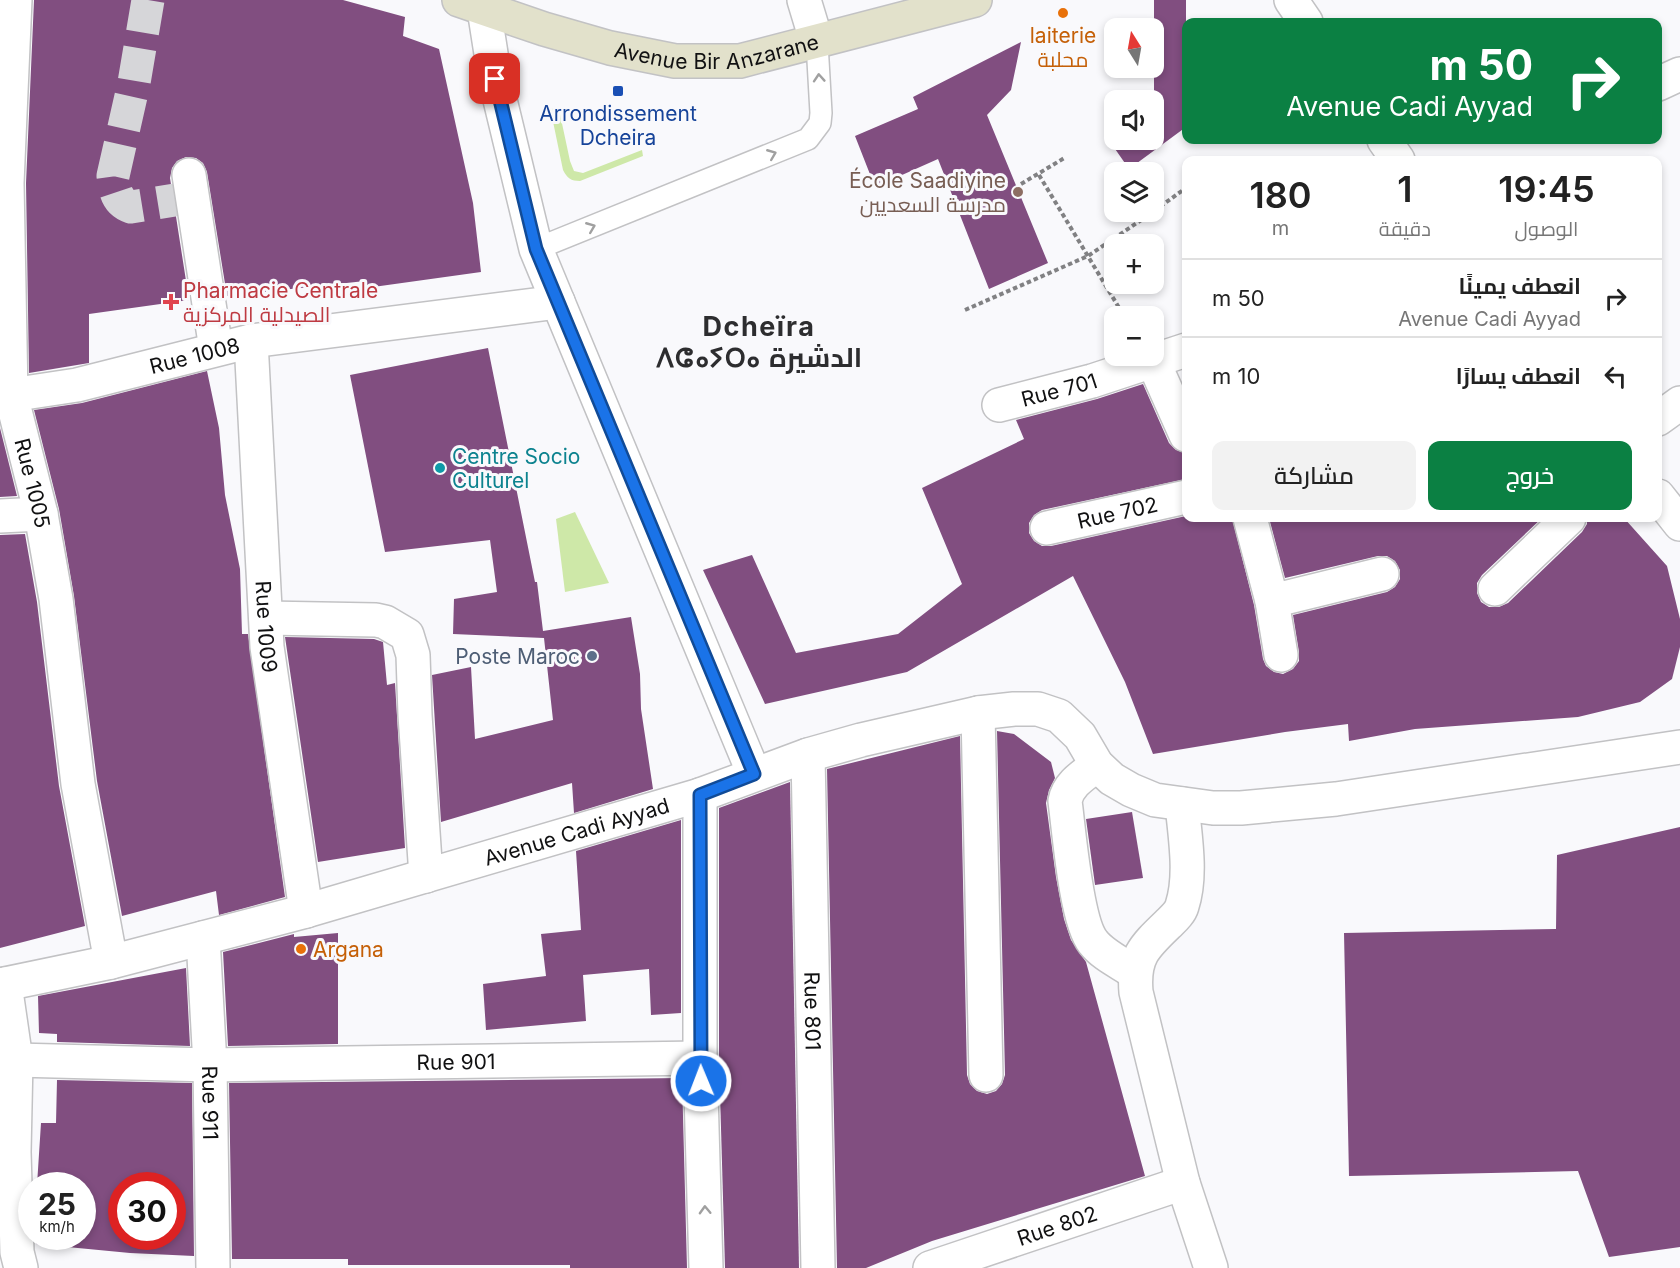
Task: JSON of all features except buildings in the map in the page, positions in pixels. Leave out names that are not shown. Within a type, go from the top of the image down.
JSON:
[{"type":"street","name":"Rue 1005","points":[[15,0],[7,183],[11,395],[41,514],[56,598],[78,784],[111,962]]},
{"type":"street","points":[[804,0],[817,43]]},
{"type":"street","name":"Avenue Bir Anzarane","points":[[472,4],[544,29],[610,48],[675,61],[740,61],[817,43],[975,0]]},
{"type":"street","points":[[1291,0],[1303,18]]},
{"type":"street","points":[[472,4],[495,79],[536,249],[754,774]]},
{"type":"street","points":[[1662,82],[1680,74]]},
{"type":"street","points":[[189,175],[216,349]]},
{"type":"street","name":"Rue 1008","points":[[11,395],[77,385],[251,341],[558,302]]},
{"type":"street","name":"Rue 1009","points":[[251,341],[267,647],[306,911]]},
{"type":"street","name":"Rue 701","points":[[1164,357],[1182,351]]},
{"type":"street","name":"Rue 701","points":[[999,405],[1092,381],[1138,366]]},
{"type":"street","points":[[1155,366],[1182,426]]},
{"type":"street","points":[[1662,416],[1680,403]]},
{"type":"street","name":"Rue 702","points":[[1047,528],[1182,498]]},
{"type":"street","points":[[1662,501],[1680,524]]},
{"type":"street","points":[[0,516],[41,514]]},
{"type":"street","points":[[1251,522],[1272,601],[1281,655]]},
{"type":"street","points":[[1495,589],[1565,522]]},
{"type":"street","points":[[1272,601],[1382,574]]},
{"type":"street","points":[[266,618],[376,620],[385,622],[407,635],[412,647],[414,662],[415,715],[426,876]]},
{"type":"street","name":"Avenue Cadi Ayyad","points":[[3,985],[111,962],[306,911],[700,795],[808,755],[909,728],[978,713],[1038,709],[1059,716],[1080,736],[1097,765],[1112,779],[1131,790],[1168,802],[1241,808],[1336,799],[1680,747]]},
{"type":"street","points":[[978,713],[986,1075]]},
{"type":"street","name":"Rue 801","points":[[808,755],[818,1268]]},
{"type":"street","points":[[1097,765],[1066,792],[1065,801],[1080,906],[1086,932],[1093,942],[1100,950],[1134,972]]},
{"type":"street","points":[[700,795],[700,1058],[706,1268]]},
{"type":"street","points":[[1168,802],[1187,872],[1182,909],[1150,940],[1134,972],[1136,992],[1184,1183],[1211,1268]]},
{"type":"street","name":"Rue 911","points":[[203,938],[210,1065],[213,1268]]},
{"type":"street","points":[[3,985],[16,1060],[7,1153],[19,1260]]},
{"type":"street","name":"Rue 901","points":[[16,1060],[210,1065],[700,1058]]},
{"type":"street","name":"Rue 802","points":[[930,1268],[1184,1183]]},
{"type":"lane","points":[[536,249],[808,140],[820,123],[821,113],[817,43]]},
{"type":"path","points":[[1021,184],[1066,157]]},
{"type":"path","points":[[1039,175],[1118,306]]},
{"type":"path","points":[[1164,203],[1182,191]]},
{"type":"path","points":[[965,310],[1088,256],[1137,222]]},
{"type":"green space","points":[[550,107],[560,114],[574,171],[583,173],[642,150],[643,156],[580,181],[572,180],[563,170]]},
{"type":"green space","points":[[575,512],[609,583],[565,592],[556,519]]},
{"type":"tunnel","points":[[148,0],[134,83],[113,176],[117,195],[122,202],[131,207],[193,197]]},
{"type":"place","name":"laiterie محلبة","points":[[1063,13]]},
{"type":"place","name":"Arrondissement Dcheira","points":[[618,91]]},
{"type":"place","name":"École Saadiyine مدرسة السعديين","points":[[1018,192]]},
{"type":"place","name":"Pharmacie Centrale الصيدلية المركزية","points":[[171,302]]},
{"type":"place","name":"Centre Socio Culturel","points":[[440,468]]},
{"type":"place","name":"Poste Maroc","points":[[592,656]]},
{"type":"place","name":"Argana","points":[[301,949]]},
{"type":"district","name":"Dcheïra ⴷⵛⴰⵢⵔⴰ الدشيرة","points":[[759,342]]},
{"type":"route","points":[[495,79],[536,249],[754,774],[700,795],[701,1081]]}]
